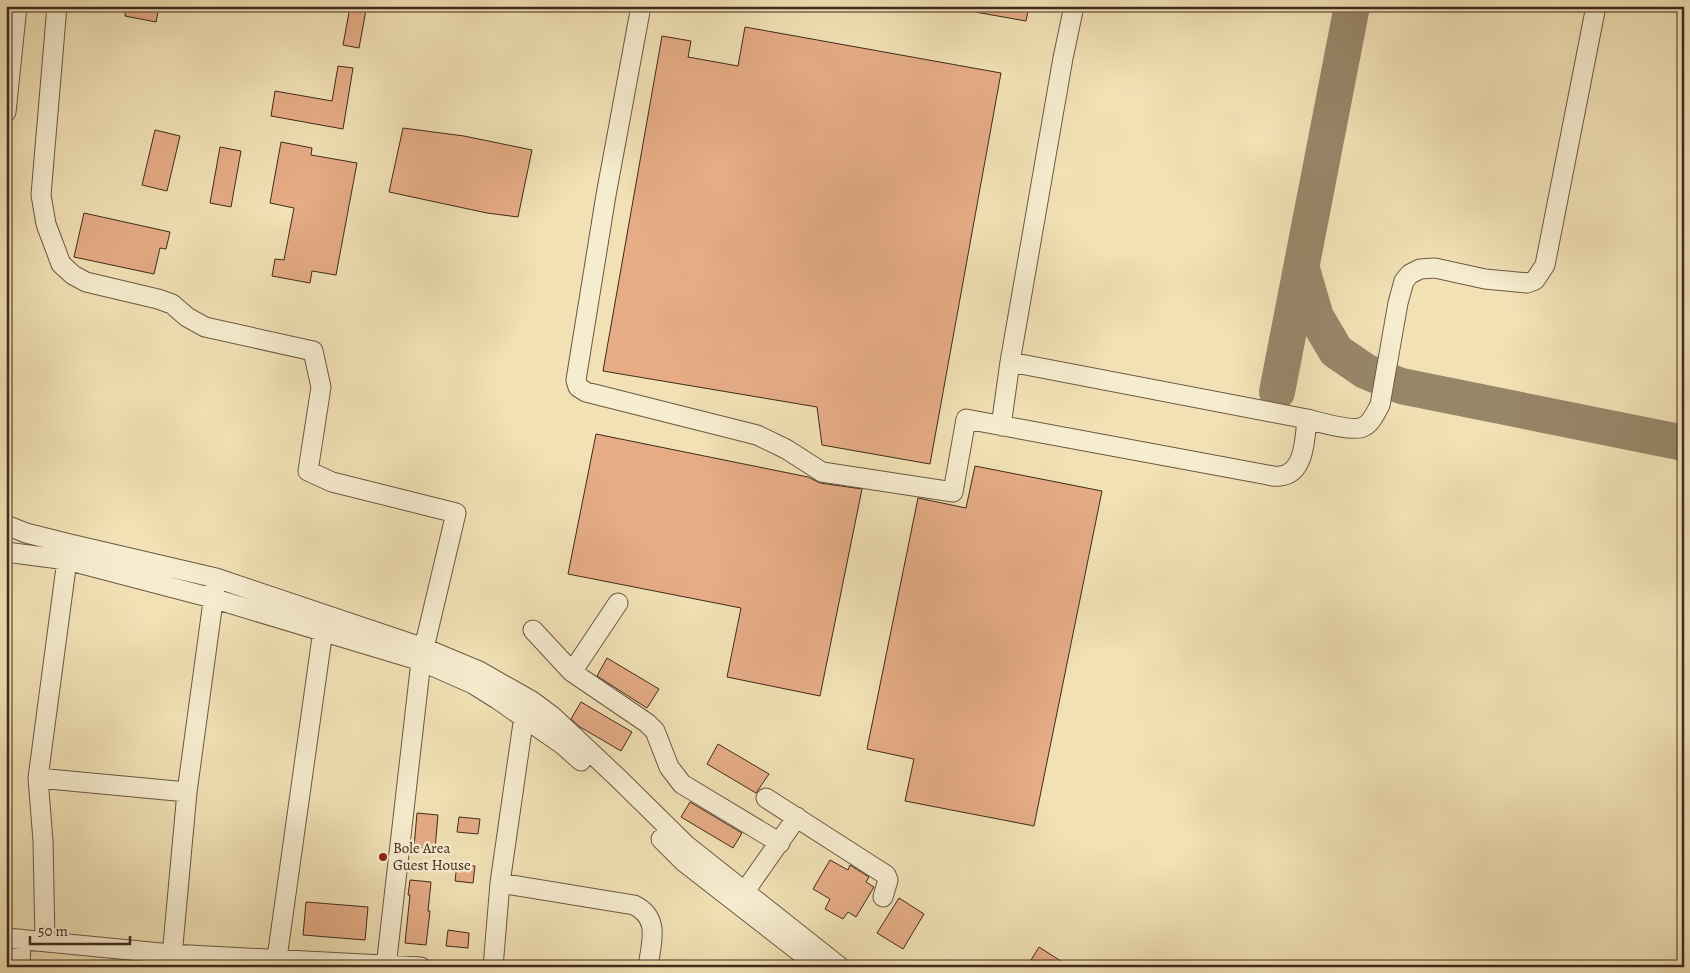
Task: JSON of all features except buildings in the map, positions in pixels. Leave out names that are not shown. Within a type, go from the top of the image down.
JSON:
[{"type":"street","points":[[6,112],[17,6]]},
{"type":"street","points":[[57,6],[41,195],[46,224],[61,264],[73,275],[86,282],[172,304],[187,317],[205,327],[313,351],[321,386],[308,471],[332,482],[456,513],[422,655],[386,966]]},
{"type":"street","points":[[641,6],[606,195],[576,380],[578,387],[586,392],[757,434],[786,449],[822,472],[953,492],[966,419],[1268,476],[1282,476],[1295,469],[1303,453],[1307,419]]},
{"type":"street","points":[[1001,426],[1010,362],[1074,6]]},
{"type":"street","points":[[1010,362],[1352,428],[1363,427],[1374,416],[1380,405],[1398,303],[1404,281],[1410,274],[1420,269],[1435,268],[1485,279],[1526,283],[1535,280],[1545,265],[1596,6]]},
{"type":"street","points":[[6,524],[26,532],[70,544],[216,578],[422,655],[524,716],[563,745],[610,787],[684,862],[819,967]]},
{"type":"street","points":[[6,552],[67,560],[479,671],[532,701],[552,716],[686,845],[840,967]]},
{"type":"street","points":[[45,941],[43,841],[38,778],[67,560]]},
{"type":"street","points":[[171,960],[187,792],[216,578]]},
{"type":"street","points":[[572,672],[618,603]]},
{"type":"street","points":[[277,958],[323,630]]},
{"type":"street","points":[[533,630],[572,672],[647,723],[655,732],[669,767],[682,784],[780,843]]},
{"type":"street","points":[[493,967],[500,883],[524,716]]},
{"type":"street","points":[[38,778],[187,792]]},
{"type":"street","points":[[766,798],[886,874],[888,880],[883,897]]},
{"type":"street","points":[[745,891],[797,816]]},
{"type":"street","points":[[500,883],[634,905],[643,910],[648,915],[652,935],[648,967]]},
{"type":"street","points":[[20,967],[13,938],[171,960],[277,958],[421,967]]},
{"type":"taxiway","points":[[1277,392],[1352,6]]},
{"type":"taxiway","points":[[1302,269],[1316,317],[1336,351],[1365,371],[1401,386],[1684,443]]},
{"type":"place","name":"Bole Area Guest House","points":[[383,857]]}]
